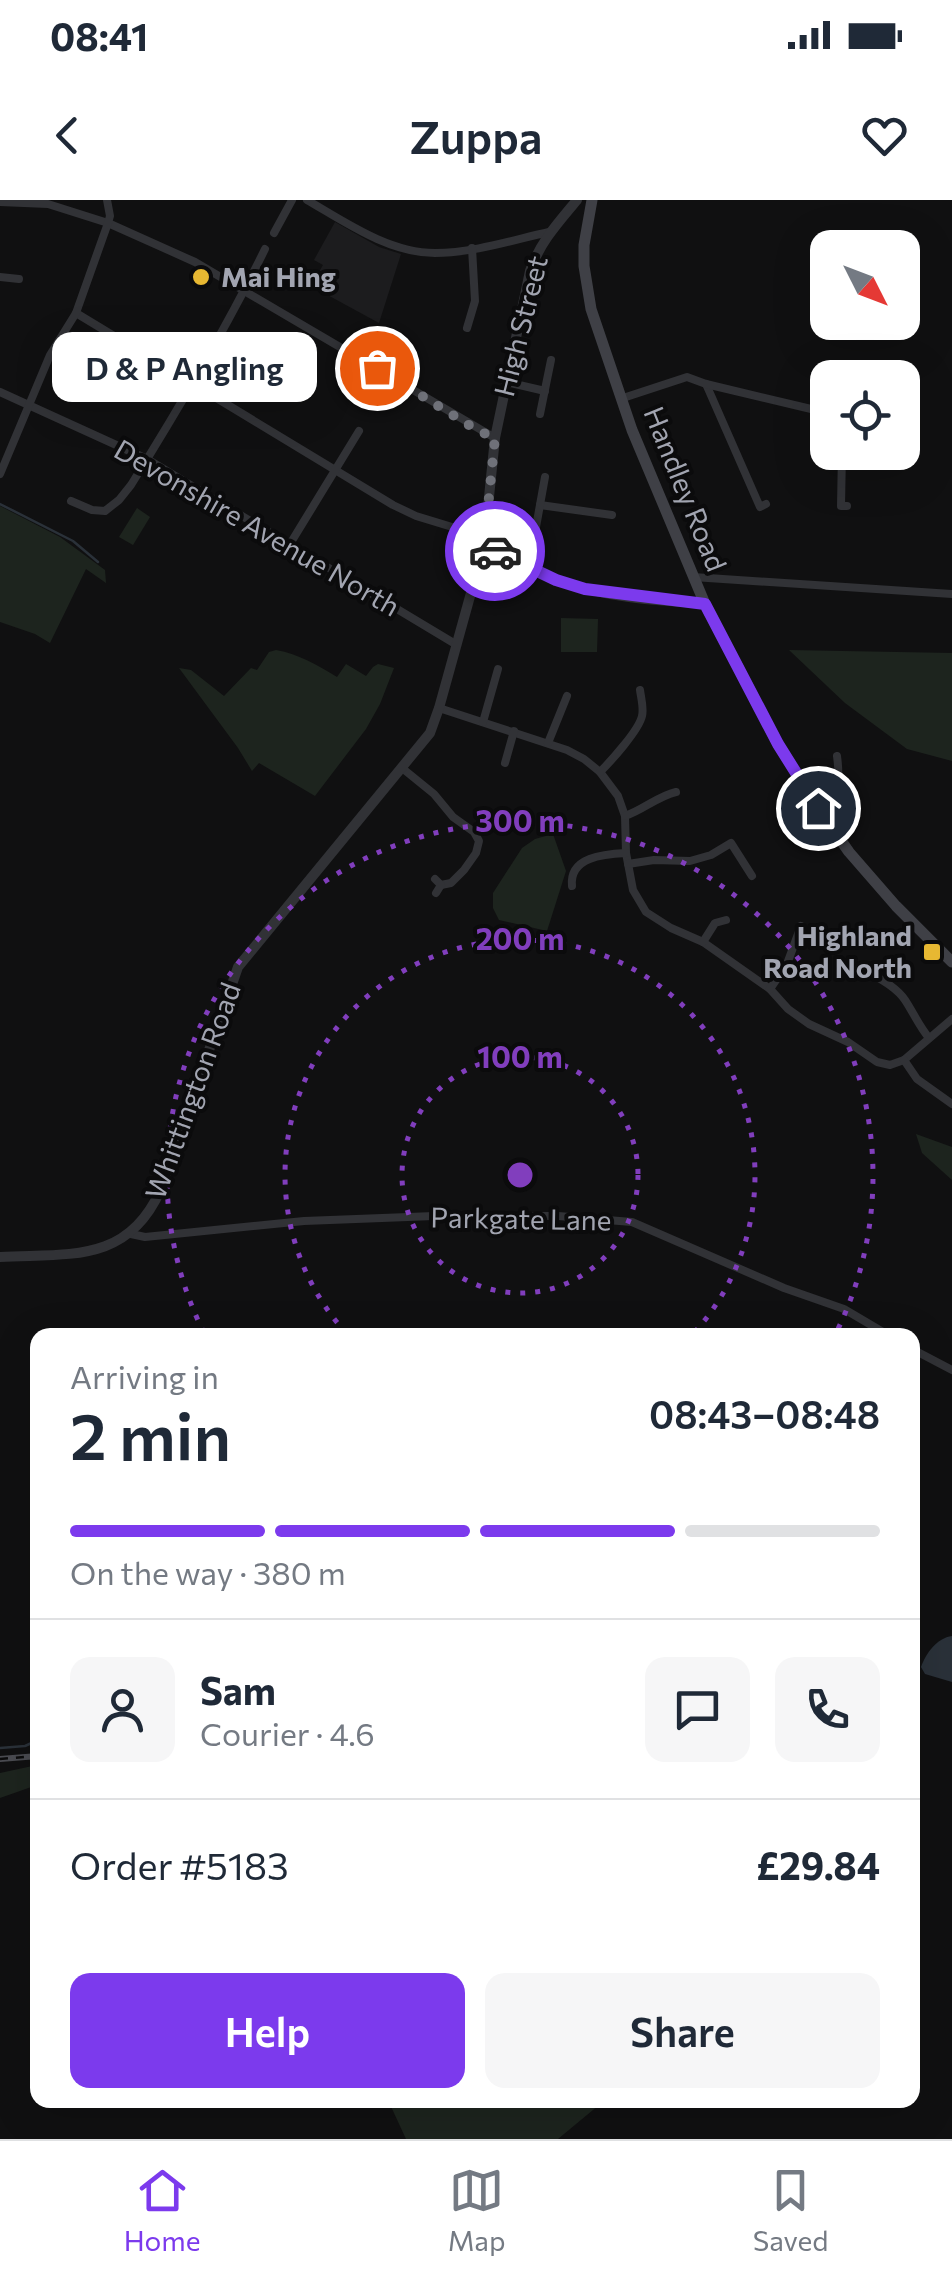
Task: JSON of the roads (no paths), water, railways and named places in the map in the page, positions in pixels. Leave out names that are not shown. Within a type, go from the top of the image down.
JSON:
[{"type":"main road","name":"Handley Road","points":[[592,200],[584,245],[591,309],[632,430],[705,604],[778,744],[814,802],[849,852],[952,962]]},
{"type":"street","points":[[0,474],[50,354],[76,313],[110,216],[108,200]]},
{"type":"street","points":[[274,233],[292,200]]},
{"type":"street","points":[[307,200],[382,241],[434,253],[550,232]]},
{"type":"street","name":"High Street","points":[[378,797],[430,733],[439,708],[484,542],[495,438],[530,271],[537,250],[577,200]]},
{"type":"street","points":[[0,202],[48,202],[108,223],[196,262],[495,438]]},
{"type":"street","points":[[467,328],[475,301],[472,248]]},
{"type":"street","points":[[71,501],[104,511],[120,500],[193,384],[265,249]]},
{"type":"street","points":[[0,277],[19,278]]},
{"type":"street","points":[[76,313],[416,516],[484,542],[556,580],[585,589],[705,604]]},
{"type":"street","points":[[540,414],[551,360]]},
{"type":"street","points":[[623,398],[687,377],[810,409]]},
{"type":"street","points":[[506,382],[545,391]]},
{"type":"street","points":[[706,384],[760,507],[766,504]]},
{"type":"street","name":"Devonshire Avenue North","points":[[0,392],[147,460],[457,645]]},
{"type":"street","points":[[290,544],[359,430]]},
{"type":"street","points":[[842,470],[841,506],[848,506]]},
{"type":"street","points":[[529,566],[545,477]]},
{"type":"street","points":[[540,505],[612,515]]},
{"type":"street","points":[[693,577],[952,594]]},
{"type":"street","points":[[483,722],[498,669]]},
{"type":"street","points":[[600,772],[618,754],[642,717],[640,690]]},
{"type":"street","points":[[548,743],[567,696]]},
{"type":"street","points":[[439,708],[567,750],[600,772],[618,796],[626,816],[626,853],[633,890],[646,912],[703,942],[770,989],[809,1024],[848,1042],[877,1062],[890,1065],[904,1060],[951,1021]]},
{"type":"street","points":[[642,717],[654,721]]},
{"type":"street","points":[[505,763],[514,731]]},
{"type":"street","points":[[814,802],[840,779],[838,756]]},
{"type":"street","points":[[402,768],[434,794],[479,841],[464,870],[451,882],[437,886]]},
{"type":"street","points":[[626,816],[676,792]]},
{"type":"street","name":"Whittington Road","points":[[131,1234],[160,1191],[238,967],[378,797]]},
{"type":"street","points":[[479,841],[492,838]]},
{"type":"street","points":[[628,864],[690,861],[730,844],[752,876]]},
{"type":"street","points":[[572,886],[573,870],[591,858],[626,853]]},
{"type":"street","points":[[703,942],[715,923],[726,920]]},
{"type":"street","points":[[770,989],[787,964],[801,926]]},
{"type":"street","points":[[870,973],[905,999],[928,1038]]},
{"type":"street","points":[[904,1060],[917,1080],[952,1104]]},
{"type":"street","name":"Parkgate Lane","points":[[131,1234],[145,1237],[304,1221],[434,1216],[558,1216],[632,1222],[844,1310],[876,1328]]},
{"type":"street","points":[[0,1257],[84,1252],[101,1249],[131,1234]]},
{"type":"street","points":[[920,1353],[952,1370]]},
{"type":"waterway","points":[[0,504],[73,541],[98,562]]},
{"type":"waterway","points":[[0,1748],[30,1744]]},
{"type":"railway","points":[[0,1759],[30,1757]]},
{"type":"place","name":"Mai Hing","points":[[201,277]]},
{"type":"place","name":"D & P Angling","points":[[377,368]]},
{"type":"place","name":"Highland Road North","points":[[932,952]]}]
